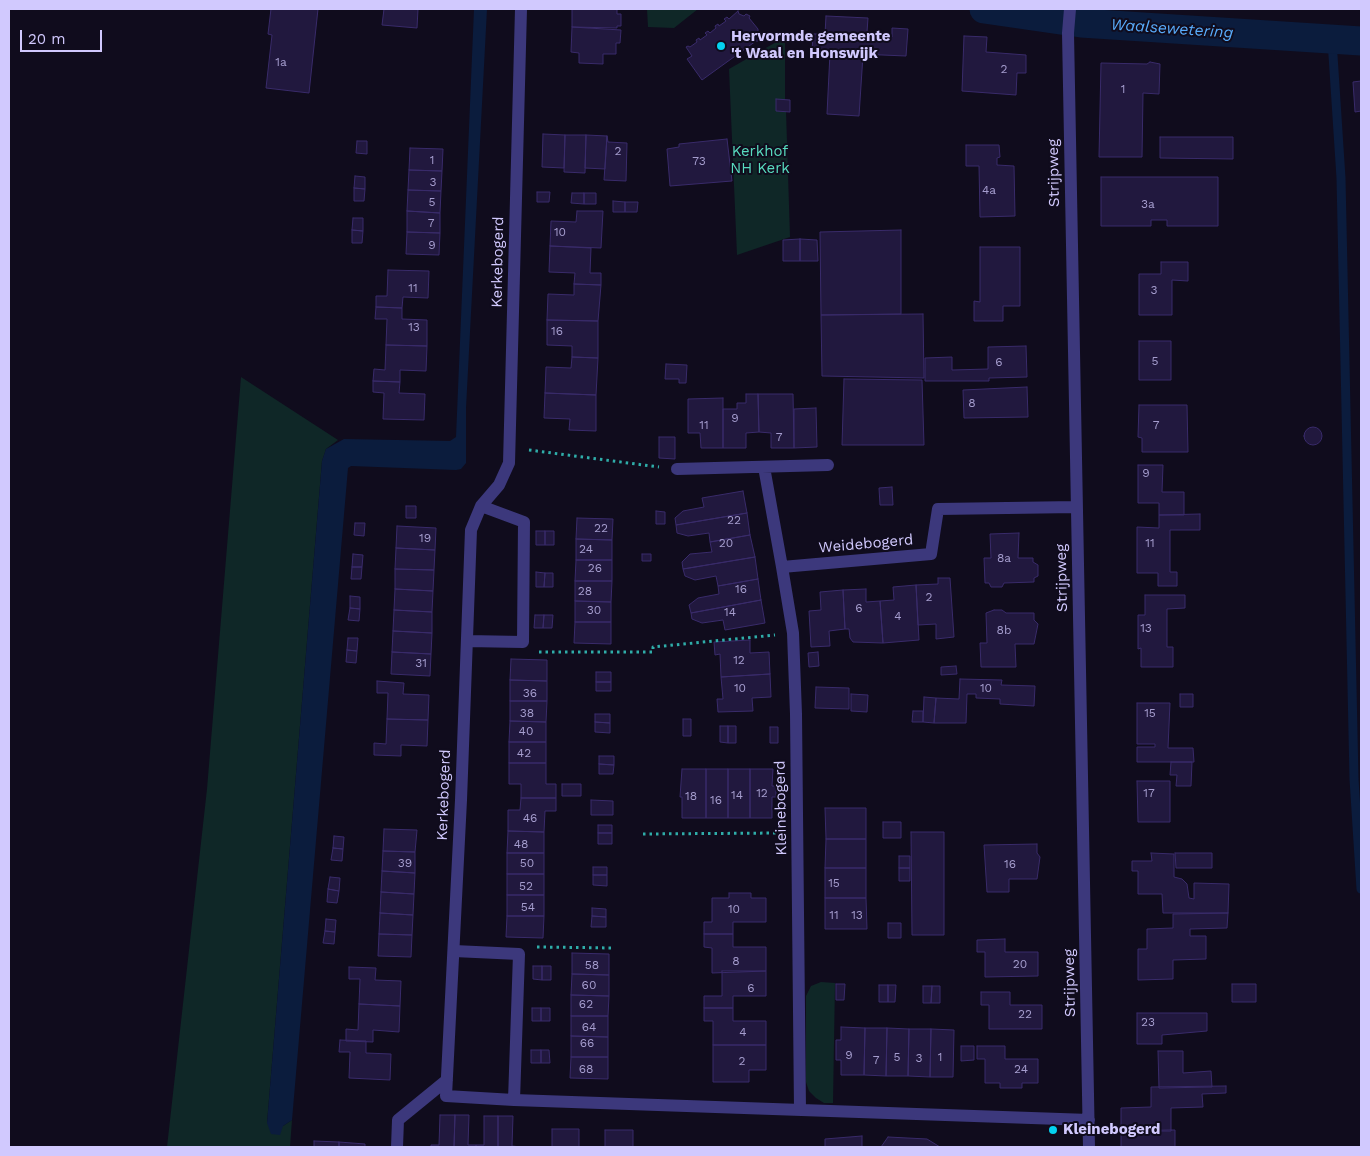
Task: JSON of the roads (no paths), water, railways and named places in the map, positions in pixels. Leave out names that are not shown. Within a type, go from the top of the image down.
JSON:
[{"type":"street","name":"Kerkebogerd","points":[[521,9],[510,449],[506,474],[481,506],[471,530],[454,951],[446,1096],[658,1106],[800,1110]]},
{"type":"street","name":"Strijpweg","points":[[1070,9],[1068,33],[1089,1147]]},
{"type":"street","points":[[677,469],[828,465]]},
{"type":"street","points":[[764,467],[782,567]]},
{"type":"street","points":[[467,641],[523,642],[524,522],[481,506]]},
{"type":"street","name":"Weidebogerd","points":[[782,567],[931,554],[938,509],[1076,507]]},
{"type":"street","name":"Kleinebogerd","points":[[782,567],[792,633],[797,833],[800,1110]]},
{"type":"street","points":[[454,951],[519,954],[514,1100]]},
{"type":"street","points":[[397,1147],[398,1120],[447,1080]]},
{"type":"street","points":[[800,1110],[1089,1120]]},
{"type":"water","points":[[474,9],[487,9],[466,408],[466,463],[461,469],[456,470],[351,466],[348,468],[292,1120],[283,1126],[280,1135],[271,1134],[267,1123],[322,461],[326,449],[344,439],[450,441],[456,437]]},
{"type":"waterway","name":"Waalsewetering","points":[[984,9],[1081,23],[1361,41]]},
{"type":"waterway","points":[[1332,40],[1341,178],[1354,779],[1361,889]]},
{"type":"place","name":"Hervormde gemeente 't Waal en Honswijk","points":[[721,46]]},
{"type":"place","name":"Kleinebogerd","points":[[1053,1130]]},
{"type":"park label","name":"Kerkhof NH Kerk","points":[[760,160]]}]
